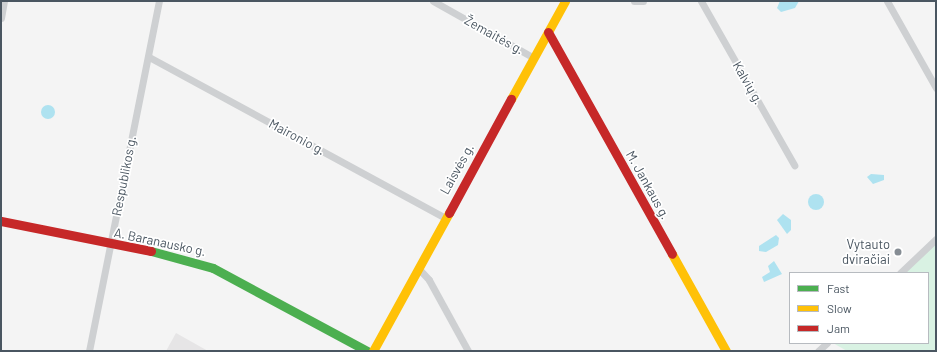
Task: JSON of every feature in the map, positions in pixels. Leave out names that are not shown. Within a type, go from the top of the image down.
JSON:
[{"type":"street","points":[[1,18],[4,1]]},
{"type":"street","points":[[150,1],[158,4]]},
{"type":"street","name":"Žemaitės g.","points":[[433,1],[534,58]]},
{"type":"street","name":"Laisvės g.","points":[[373,351],[565,1]]},
{"type":"street","points":[[634,1],[643,1]]},
{"type":"street","name":"Kalvių g.","points":[[701,1],[794,165]]},
{"type":"street","points":[[886,1],[936,88]]},
{"type":"street","name":"Respublikos g.","points":[[89,351],[158,4]]},
{"type":"street","name":"M. Jankaus g.","points":[[548,32],[726,351]]},
{"type":"street","name":"Maironio g.","points":[[148,57],[445,218]]},
{"type":"street","name":"A. Baranausko g.","points":[[1,221],[110,245],[150,251],[213,268],[367,351]]},
{"type":"street","points":[[901,272],[936,239]]},
{"type":"street","points":[[418,268],[429,280],[468,351]]},
{"type":"street","points":[[818,351],[826,344]]},
{"type":"shaded area","points":[[176,333],[208,351],[166,351]]},
{"type":"green space","points":[[936,243],[936,351],[847,351],[835,344],[929,344],[929,272],[904,272]]},
{"type":"water","points":[[780,1],[799,1],[795,8],[781,12],[777,8]]},
{"type":"water","points":[[45,105],[51,105],[55,109],[55,115],[51,119],[45,119],[41,115],[41,109]]},
{"type":"water","points":[[871,174],[884,175],[884,180],[873,184],[867,177]]},
{"type":"water","points":[[816,194],[822,196],[824,202],[822,208],[816,210],[810,208],[808,202],[810,196]]},
{"type":"water","points":[[783,214],[791,220],[791,230],[787,234],[777,220]]},
{"type":"water","points":[[776,235],[779,238],[778,245],[766,252],[759,251],[759,246]]},
{"type":"water","points":[[774,261],[782,274],[764,282],[762,277],[770,272],[768,266]]},
{"type":"traffic: fast","points":[[151,251],[213,268],[367,351]]},
{"type":"traffic: slow","points":[[511,99],[565,1]]},
{"type":"traffic: slow","points":[[373,351],[449,213]]},
{"type":"traffic: slow","points":[[672,254],[726,351]]},
{"type":"traffic: jam","points":[[548,32],[672,254]]},
{"type":"traffic: jam","points":[[449,213],[511,99]]},
{"type":"traffic: jam","points":[[1,221],[151,251]]},
{"type":"place","name":"Vytauto dviračiai","points":[[898,252]]}]
